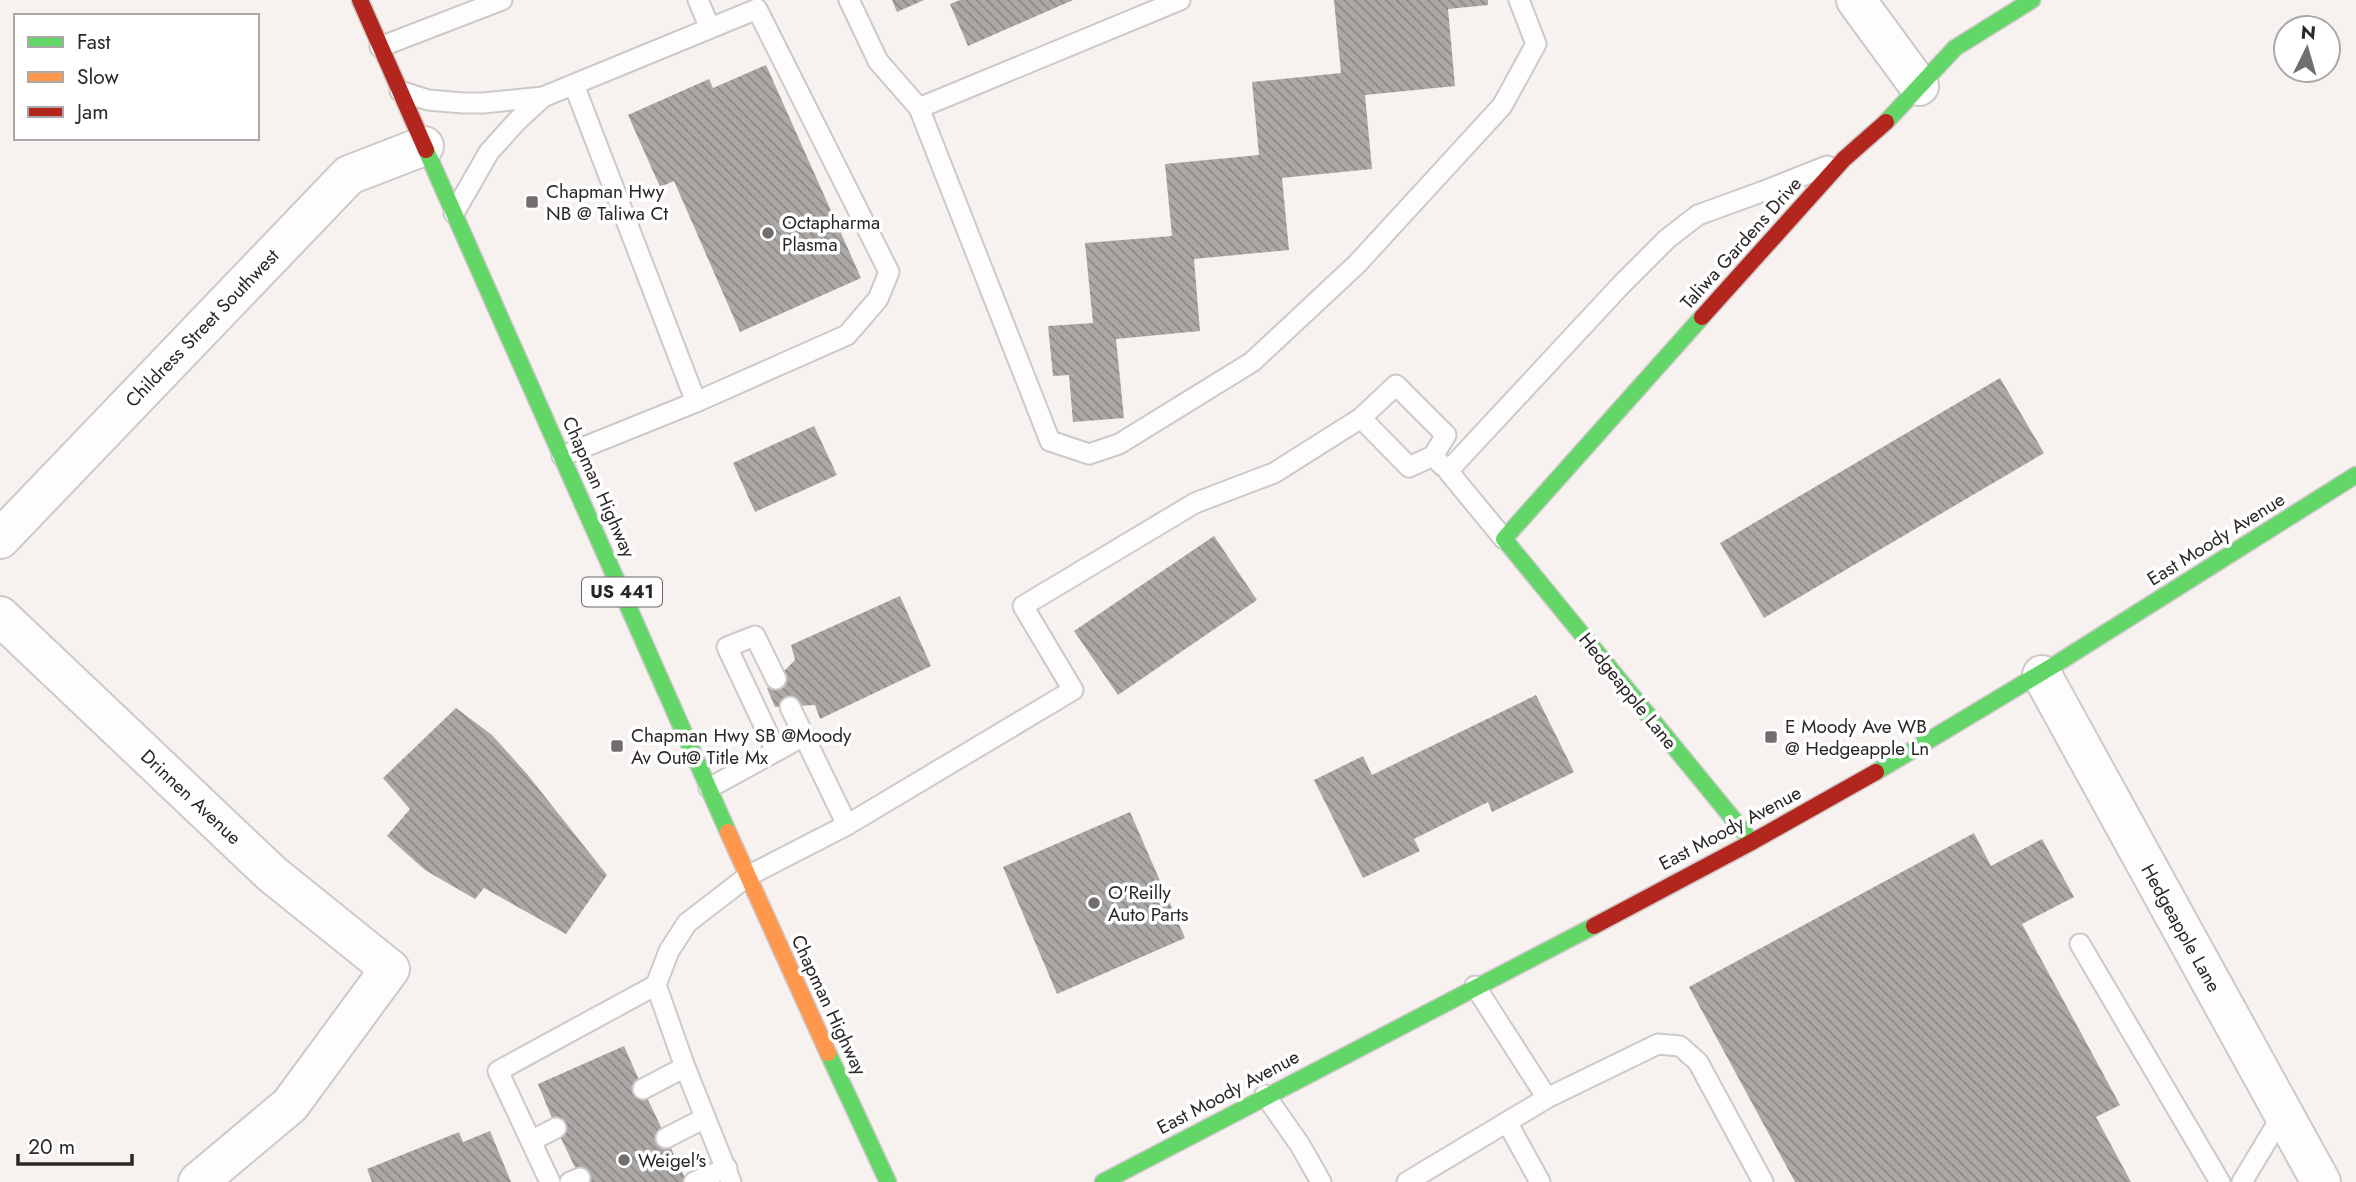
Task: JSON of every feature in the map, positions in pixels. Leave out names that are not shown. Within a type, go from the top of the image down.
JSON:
[{"type":"main road","name":"Chapman Highway","points":[[359,0],[748,876],[888,1182]]},
{"type":"main road","name":"Taliwa Gardens Drive","points":[[1504,539],[1844,159],[1875,134],[1955,48],[2032,0]]},
{"type":"main road","name":"East Moody Avenue","points":[[1103,1182],[1752,842],[2042,675],[2356,475]]},
{"type":"main road","name":"Hedgeapple Lane","points":[[1504,539],[1752,842]]},
{"type":"street","points":[[1857,0],[1919,86]]},
{"type":"street","name":"Childress Street Southwest","points":[[0,540],[349,175],[424,146]]},
{"type":"street","name":"Drinnen Avenue","points":[[0,616],[272,874],[390,970],[290,1105],[198,1182]]},
{"type":"street","name":"Hedgeapple Lane","points":[[2042,675],[2320,1182]]},
{"type":"lane","points":[[380,47],[461,8],[502,0]]},
{"type":"lane","points":[[698,0],[710,28]]},
{"type":"lane","points":[[849,0],[878,61],[919,108],[1050,441],[1089,454],[1119,444],[1252,362],[1357,264],[1502,106],[1536,44],[1520,0]]},
{"type":"lane","points":[[919,108],[1180,0]]},
{"type":"lane","points":[[399,90],[428,100],[463,103],[543,97],[757,9],[889,272],[878,299],[847,335],[696,402],[562,456]]},
{"type":"lane","points":[[574,85],[696,402]]},
{"type":"lane","points":[[454,213],[489,152],[543,97]]},
{"type":"lane","points":[[1448,471],[1667,239],[1698,215],[1844,159]]},
{"type":"lane","points":[[694,1182],[729,1175],[685,1067],[656,985],[669,951],[687,923],[748,876],[847,825],[1073,690],[1023,606],[1195,503],[1274,473],[1361,418],[1396,385],[1446,435],[1433,456],[1409,467],[1361,418]]},
{"type":"lane","points":[[1433,456],[1504,539]]},
{"type":"lane","points":[[776,679],[755,636],[727,647],[776,751]]},
{"type":"lane","points":[[790,706],[847,825]]},
{"type":"lane","points":[[709,788],[804,736]]},
{"type":"lane","points":[[2080,944],[2221,1182]]},
{"type":"lane","points":[[551,1182],[498,1071],[656,985]]},
{"type":"lane","points":[[1475,986],[1547,1098]]},
{"type":"lane","points":[[1407,1182],[1547,1098],[1658,1044],[1680,1046],[1699,1062],[1763,1182]]},
{"type":"lane","points":[[643,1089],[685,1067]]},
{"type":"lane","points":[[1265,1095],[1300,1145],[1321,1182]]},
{"type":"lane","points":[[2242,1182],[2283,1114]]},
{"type":"lane","points":[[666,1138],[705,1118]]},
{"type":"lane","points":[[1507,1122],[1540,1182]]},
{"type":"lane","points":[[531,1141],[556,1128]]},
{"type":"building","points":[[892,0],[924,0],[897,12]]},
{"type":"building","points":[[960,0],[1073,0],[968,46],[950,4]]},
{"type":"building","points":[[1334,0],[1488,0],[1488,5],[1448,9],[1455,86],[1365,95],[1372,169],[1282,178],[1289,250],[1194,259],[1200,331],[1116,339],[1124,418],[1073,422],[1069,375],[1053,376],[1048,326],[1093,323],[1085,243],[1172,236],[1165,164],[1259,155],[1252,82],[1341,73]]},
{"type":"building","name":"Octapharma Plasma","points":[[766,65],[861,278],[740,332],[674,181],[660,187],[628,115],[709,79],[713,88]]},
{"type":"building","points":[[2000,378],[2044,453],[1764,618],[1720,543]]},
{"type":"building","points":[[814,426],[837,475],[755,512],[733,463]]},
{"type":"building","points":[[1214,536],[1257,600],[1118,695],[1074,631]]},
{"type":"building","points":[[900,596],[931,666],[820,719],[815,705],[775,707],[767,688],[795,660],[791,645]]},
{"type":"building","points":[[1536,695],[1574,772],[1492,812],[1488,802],[1414,839],[1420,851],[1363,878],[1314,780],[1363,756],[1372,775]]},
{"type":"building","points":[[456,708],[492,735],[527,774],[607,875],[566,934],[484,888],[475,899],[425,870],[387,836],[410,809],[383,778]]},
{"type":"building","name":"O'Reilly Auto Parts","points":[[1130,812],[1185,938],[1057,994],[1003,867]]},
{"type":"building","points":[[1974,833],[1991,866],[2042,839],[2074,897],[2022,924],[2120,1105],[2096,1117],[2131,1182],[1795,1182],[1689,987]]},
{"type":"building","points":[[624,1046],[687,1182],[582,1182],[556,1128],[538,1084]]},
{"type":"building","points":[[490,1131],[511,1182],[372,1182],[367,1169],[459,1132],[463,1142]]},
{"type":"traffic: fast","points":[[1886,122],[1955,48],[2032,0]]},
{"type":"traffic: fast","points":[[426,150],[728,832]]},
{"type":"traffic: fast","points":[[1702,317],[1504,539],[1752,842]]},
{"type":"traffic: fast","points":[[1876,772],[2056,664],[2356,475]]},
{"type":"traffic: fast","points":[[1103,1182],[1594,926]]},
{"type":"traffic: fast","points":[[828,1053],[888,1182]]},
{"type":"traffic: slow","points":[[728,832],[828,1053]]},
{"type":"traffic: jam","points":[[360,0],[426,150]]},
{"type":"traffic: jam","points":[[1702,317],[1844,159],[1886,122]]},
{"type":"traffic: jam","points":[[1594,926],[1876,772]]},
{"type":"place","name":"Chapman Hwy NB @ Taliwa Ct","points":[[532,202]]},
{"type":"place","name":"Octapharma Plasma","points":[[768,233]]},
{"type":"place","name":"E Moody Ave WB @ Hedgeapple Ln","points":[[1771,737]]},
{"type":"place","name":"Chapman Hwy SB @Moody Av Out@ Title Mx","points":[[617,746]]},
{"type":"place","name":"O'Reilly Auto Parts","points":[[1094,903]]},
{"type":"place","name":"Weigel's","points":[[624,1160]]}]
